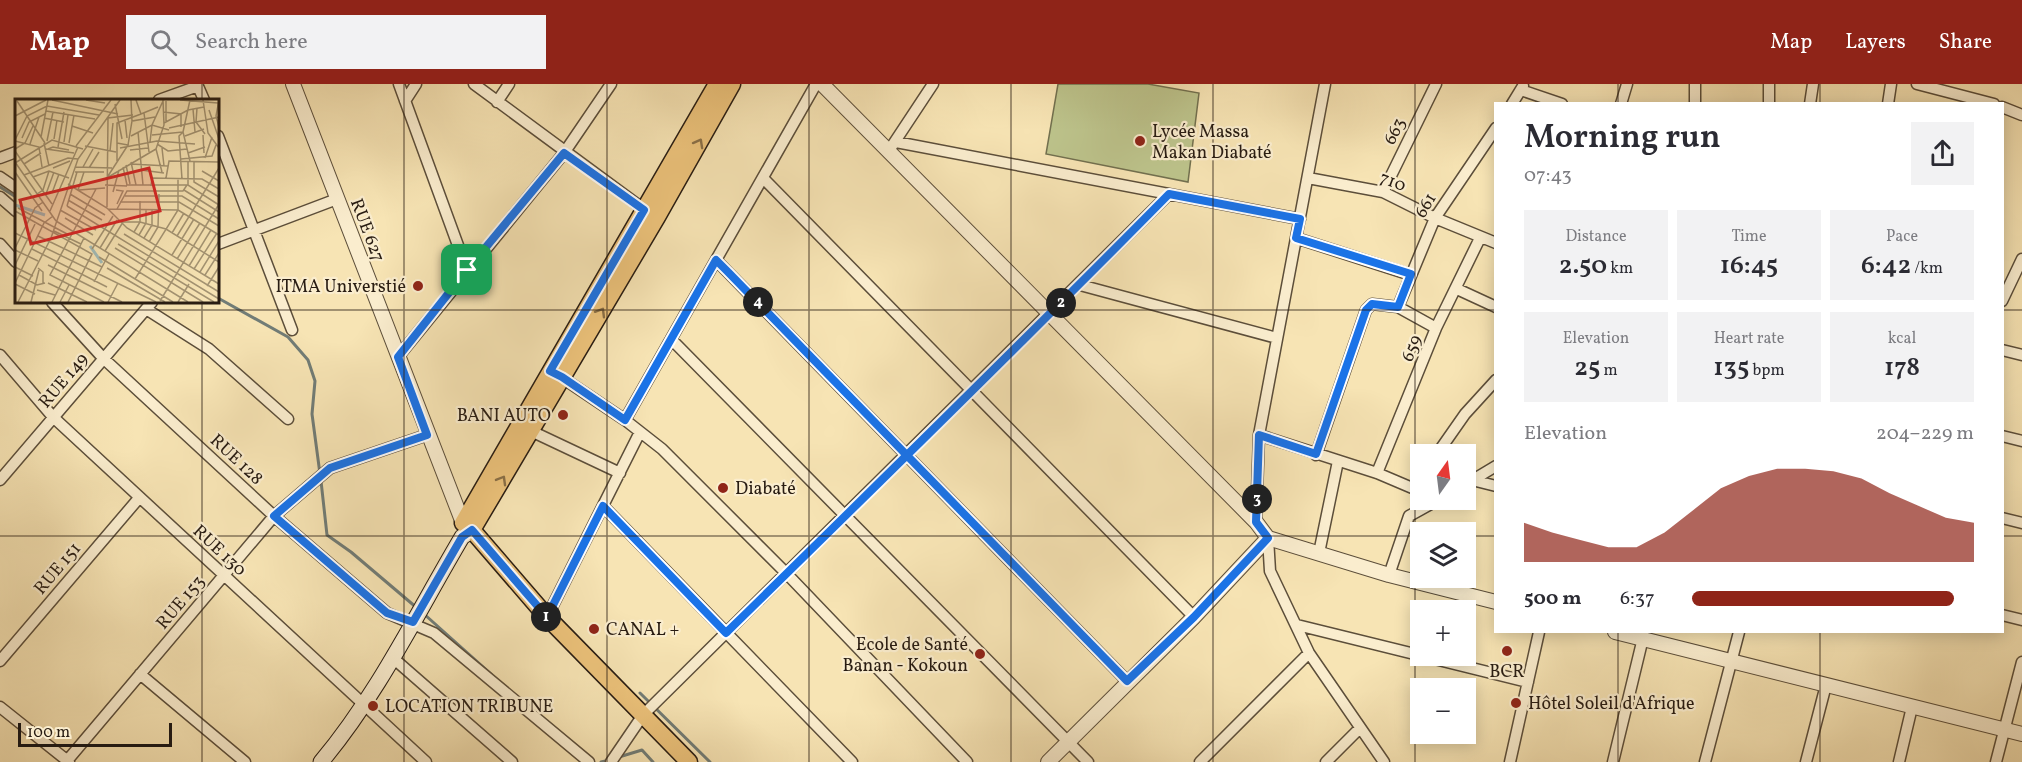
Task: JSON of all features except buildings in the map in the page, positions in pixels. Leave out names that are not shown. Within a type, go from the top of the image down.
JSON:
[{"type":"main road","points":[[650,214],[717,84]]},
{"type":"main road","points":[[321,762],[363,705],[393,658],[650,214],[732,84]]},
{"type":"main road","points":[[466,530],[531,431],[556,374]]},
{"type":"main road","points":[[466,530],[688,762]]},
{"type":"street","name":"RUE 627","points":[[293,84],[427,435],[466,530]]},
{"type":"street","points":[[399,84],[467,270]]},
{"type":"street","points":[[405,101],[416,84]]},
{"type":"street","points":[[474,84],[564,153],[650,214]]},
{"type":"street","points":[[497,102],[509,84]]},
{"type":"street","points":[[398,357],[564,153],[611,84]]},
{"type":"street","points":[[625,420],[816,84]]},
{"type":"street","points":[[822,84],[892,147],[1050,314],[1256,522],[1268,538],[1270,571],[1309,653],[1384,762]]},
{"type":"street","points":[[892,147],[933,84]]},
{"type":"street","name":"663","points":[[1383,192],[1436,84]]},
{"type":"street","points":[[1622,102],[1627,84]]},
{"type":"street","points":[[1695,84],[1695,102]]},
{"type":"street","points":[[1769,84],[1769,102]]},
{"type":"street","points":[[1810,102],[1813,84]]},
{"type":"street","points":[[1888,102],[1891,84]]},
{"type":"street","points":[[1917,84],[1989,102]]},
{"type":"street","points":[[162,99],[198,85],[204,99]]},
{"type":"street","points":[[1256,522],[1259,435],[1326,85]]},
{"type":"street","points":[[1513,102],[1523,87],[1557,102]]},
{"type":"street","points":[[2004,108],[2022,115]]},
{"type":"street","name":"661","points":[[1398,307],[1435,218],[1494,131]]},
{"type":"street","points":[[892,147],[1169,194],[1300,219]]},
{"type":"street","points":[[0,158],[15,152]]},
{"type":"street","points":[[221,158],[254,230],[292,330]]},
{"type":"street","points":[[0,177],[15,187]]},
{"type":"street","points":[[763,177],[1194,617]]},
{"type":"street","name":"710","points":[[1308,178],[1383,192],[1435,218],[1494,242]]},
{"type":"street","points":[[611,762],[643,715],[1080,285],[1169,194]]},
{"type":"street","points":[[0,197],[15,210]]},
{"type":"street","points":[[219,244],[337,199]]},
{"type":"street","name":"659","points":[[1377,473],[1436,328],[1457,289],[1480,237]]},
{"type":"street","points":[[1296,238],[1411,274]]},
{"type":"street","points":[[0,244],[15,261]]},
{"type":"street","points":[[2004,298],[2022,259]]},
{"type":"street","points":[[716,260],[1127,681]]},
{"type":"street","points":[[1080,285],[1278,338]]},
{"type":"street","points":[[1457,289],[1494,306]]},
{"type":"street","name":"RUE 128","points":[[53,303],[104,358],[274,516],[387,613],[416,617],[589,762]]},
{"type":"street","points":[[1316,454],[1366,310],[1372,304],[1398,307],[1436,328]]},
{"type":"street","points":[[149,305],[209,349],[288,419]]},
{"type":"street","name":"RUE 149","points":[[0,480],[149,305]]},
{"type":"street","points":[[671,339],[1088,762]]},
{"type":"street","points":[[2004,350],[2022,355]]},
{"type":"street","name":"RUE 130","points":[[0,355],[54,417],[426,762]]},
{"type":"street","points":[[556,374],[625,420],[662,449],[787,574],[968,762]]},
{"type":"street","points":[[1444,444],[1465,414],[1494,382]]},
{"type":"street","points":[[531,431],[620,473]]},
{"type":"street","points":[[547,617],[640,432]]},
{"type":"street","name":"RUE 153","points":[[68,762],[274,516],[330,468],[427,435]]},
{"type":"street","points":[[1259,435],[1377,473],[1410,489]]},
{"type":"street","points":[[2004,436],[2022,441]]},
{"type":"street","points":[[1319,553],[1338,461]]},
{"type":"street","points":[[1476,478],[1494,467]]},
{"type":"street","points":[[1476,483],[1494,486]]},
{"type":"street","name":"RUE 151","points":[[0,661],[139,498]]},
{"type":"street","points":[[603,506],[852,762]]},
{"type":"street","points":[[1389,575],[1413,510]]},
{"type":"street","points":[[2004,518],[2022,523]]},
{"type":"street","points":[[1048,762],[1127,681],[1194,617],[1268,538]]},
{"type":"street","points":[[1268,538],[1389,575],[1494,601]]},
{"type":"street","points":[[2004,616],[2022,620]]},
{"type":"street","points":[[1297,625],[1528,682]]},
{"type":"street","points":[[1510,762],[1539,633]]},
{"type":"street","points":[[1620,633],[2022,734]]},
{"type":"street","points":[[1705,762],[1739,633]]},
{"type":"street","points":[[1613,762],[1643,638]]},
{"type":"street","points":[[1200,762],[1309,653]]},
{"type":"street","points":[[393,658],[512,762]]},
{"type":"street","points":[[1996,762],[2022,662]]},
{"type":"street","points":[[140,675],[245,762]]},
{"type":"street","points":[[1806,762],[1826,685]]},
{"type":"street","points":[[0,707],[68,762]]},
{"type":"street","points":[[1899,762],[1912,707]]},
{"type":"street","points":[[1326,762],[1360,728]]},
{"type":"green space","points":[[1058,84],[1148,84],[1199,93],[1188,182],[1046,154]]},
{"type":"waterway","points":[[0,187],[15,196]]},
{"type":"waterway","points":[[219,299],[288,337],[308,360],[315,381],[312,414],[320,474]]},
{"type":"waterway","points":[[321,481],[327,535],[351,552],[417,608]]},
{"type":"waterway","points":[[424,614],[491,674]]},
{"type":"waterway","points":[[640,693],[710,762]]},
{"type":"waterway","points":[[619,757],[642,750],[653,762]]},
{"type":"waterway","points":[[601,762],[610,760]]},
{"type":"place","name":"Lycée Massa Makan Diabaté","points":[[1140,141]]},
{"type":"place","name":"ITMA Universtié","points":[[418,286]]},
{"type":"place","name":"BANI AUTO","points":[[563,415]]},
{"type":"place","name":"Diabaté","points":[[723,488]]},
{"type":"place","name":"CANAL +","points":[[594,629]]},
{"type":"place","name":"BCR","points":[[1507,651]]},
{"type":"place","name":"Ecole de Santé Banan - Kokoun","points":[[980,654]]},
{"type":"place","name":"Hôtel Soleil d'Afrique","points":[[1516,703]]},
{"type":"place","name":"LOCATION TRIBUNE","points":[[373,706]]},
{"type":"route","points":[[467,270],[398,357],[427,435],[330,468],[274,516],[387,613],[413,622],[462,537],[472,530],[547,617],[603,506],[726,633],[787,574],[846,515],[907,455],[940,423],[1062,302],[1080,285],[1169,194],[1300,219],[1296,238],[1411,274],[1398,307],[1372,304],[1366,310],[1316,454],[1259,435],[1256,522],[1268,538],[1194,617],[1127,681],[907,455],[716,260],[625,420],[550,371],[644,210],[564,153],[467,270]]}]
